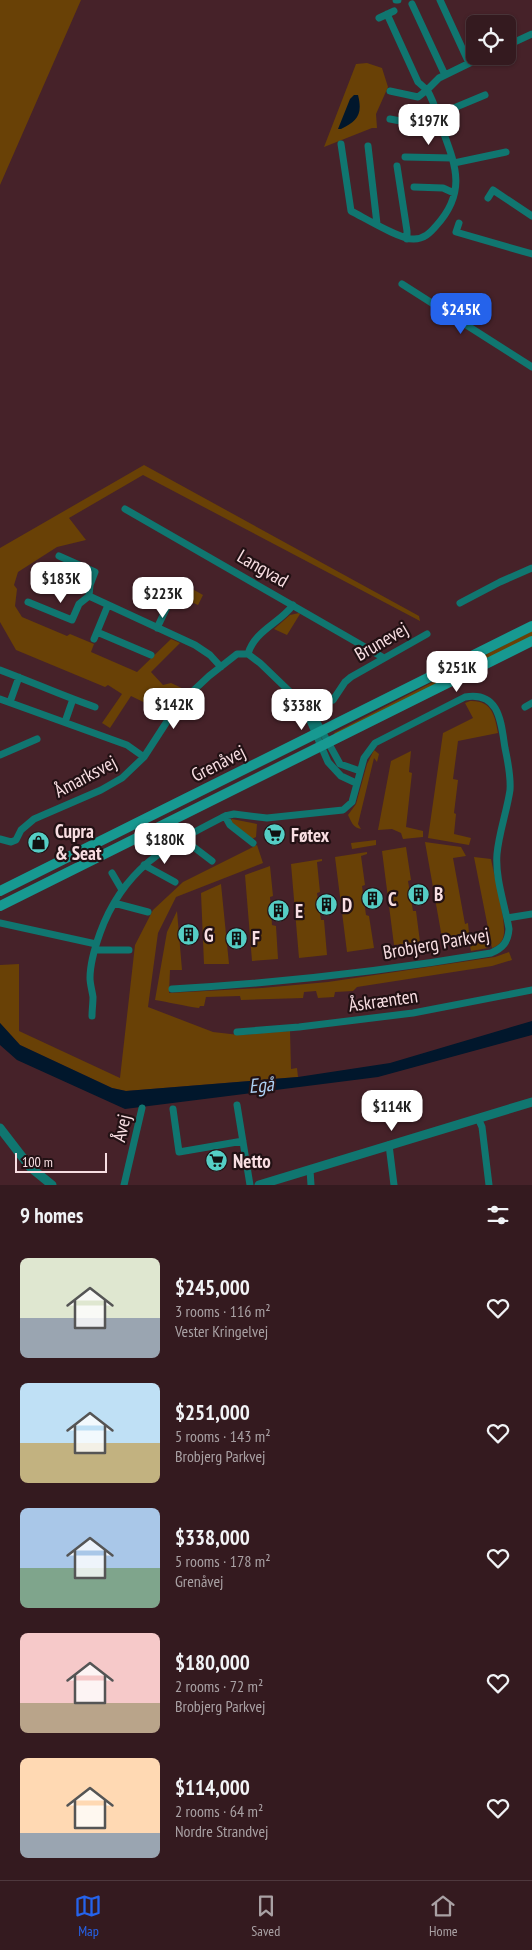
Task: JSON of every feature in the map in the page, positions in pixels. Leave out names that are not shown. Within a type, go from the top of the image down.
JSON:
[{"type":"main road","name":"Grenåvej","points":[[0,891],[532,626]]},
{"type":"main road","name":"Grenåvej","points":[[0,906],[532,641]]},
{"type":"street","points":[[440,0],[466,56]]},
{"type":"street","points":[[412,4],[445,75]]},
{"type":"street","points":[[333,146],[343,144],[351,211],[407,239],[418,239],[428,234],[440,222],[454,193],[457,180],[453,160],[428,90],[418,82],[390,13],[379,18]]},
{"type":"street","points":[[516,41],[532,34]]},
{"type":"street","points":[[390,91],[418,97],[428,90],[434,82],[466,64]]},
{"type":"street","points":[[437,115],[485,95]]},
{"type":"street","points":[[390,119],[442,129]]},
{"type":"street","points":[[368,146],[378,224]]},
{"type":"street","points":[[405,157],[453,160],[506,152]]},
{"type":"street","points":[[397,166],[407,239]]},
{"type":"street","points":[[414,187],[443,188],[454,193]]},
{"type":"street","points":[[488,198],[493,190],[532,216]]},
{"type":"street","points":[[458,223],[456,232],[532,254]]},
{"type":"street","points":[[402,284],[532,367]]},
{"type":"street","name":"Langvad","points":[[125,509],[294,604],[384,658]]},
{"type":"street","points":[[28,602],[72,620],[79,604],[88,596],[95,572],[59,556]]},
{"type":"street","points":[[460,603],[532,568]]},
{"type":"street","points":[[88,596],[203,650],[221,666]]},
{"type":"street","points":[[294,604],[256,638],[250,646],[248,654],[260,662],[291,690],[305,707],[319,732],[333,770],[356,783]]},
{"type":"street","points":[[108,605],[96,635],[151,655]]},
{"type":"street","points":[[157,628],[168,605]]},
{"type":"street","name":"Brunevej","points":[[333,700],[344,682],[427,634]]},
{"type":"street","name":"Åmarksvej","points":[[0,839],[11,842],[16,840],[21,830],[34,819],[101,790],[122,778],[144,757],[177,706],[237,654],[248,654]]},
{"type":"street","points":[[0,670],[95,707]]},
{"type":"street","points":[[10,702],[19,677]]},
{"type":"street","name":"Brobjerg Parkvej","points":[[92,1016],[93,997],[90,978],[95,947],[105,919],[122,890],[144,865],[158,853],[225,816],[234,814],[267,818],[343,810],[352,802],[364,758],[378,741],[471,696],[484,698],[494,705],[500,716],[510,782],[497,854],[497,871],[509,929],[505,944],[500,949],[491,953],[395,968],[304,979],[172,988]]},
{"type":"street","points":[[0,699],[127,745],[144,757]]},
{"type":"street","points":[[64,722],[73,700]]},
{"type":"street","points":[[0,755],[37,739]]},
{"type":"street","points":[[325,744],[340,764],[360,771]]},
{"type":"street","points":[[225,816],[230,825],[253,843]]},
{"type":"street","points":[[186,836],[191,844],[212,861]]},
{"type":"street","points":[[144,865],[175,882]]},
{"type":"street","points":[[112,873],[122,890]]},
{"type":"street","points":[[114,904],[148,912]]},
{"type":"street","points":[[507,918],[532,914]]},
{"type":"street","points":[[0,924],[95,947],[129,950]]},
{"type":"street","name":"Åskrænten","points":[[237,1032],[299,1027],[413,1013],[532,990]]},
{"type":"street","points":[[259,1185],[532,1102]]},
{"type":"street","points":[[238,1105],[250,1185]]},
{"type":"street","name":"Åvej","points":[[124,1185],[142,1108]]},
{"type":"street","points":[[173,1109],[178,1152],[243,1141]]},
{"type":"street","points":[[478,1118],[482,1127],[488,1185]]},
{"type":"street","points":[[0,1128],[30,1166],[48,1184]]},
{"type":"street","points":[[389,1145],[394,1185]]},
{"type":"street","points":[[310,1170],[311,1185]]},
{"type":"shaded area","points":[[0,0],[81,0],[0,185]]},
{"type":"shaded area","points":[[367,63],[382,68],[388,87],[376,114],[377,128],[372,128],[324,147],[356,64]]},
{"type":"shaded area","points":[[144,465],[419,616],[420,621],[143,475],[69,518],[86,540],[57,547],[18,572],[14,585],[17,589],[15,606],[22,617],[67,636],[70,634],[94,644],[91,652],[137,672],[171,639],[180,643],[151,672],[163,685],[171,683],[186,690],[166,713],[131,696],[110,728],[102,723],[122,694],[108,685],[105,687],[16,650],[0,622],[0,548]]},
{"type":"shaded area","points":[[168,582],[180,588],[187,586],[203,595],[198,605],[180,597],[177,590],[166,586]]},
{"type":"shaded area","points":[[299,613],[287,635],[274,629],[290,615]]},
{"type":"shaded area","points":[[532,631],[532,637],[335,735],[334,733]]},
{"type":"shaded area","points":[[477,701],[488,706],[494,715],[498,733],[458,741],[453,779],[458,780],[454,813],[456,814],[454,834],[471,838],[469,845],[428,838],[443,733],[473,718],[465,703]]},
{"type":"shaded area","points":[[374,750],[379,754],[377,762],[374,758],[358,824],[361,829],[354,826],[348,815],[356,804],[367,764]]},
{"type":"shaded area","points":[[411,751],[409,772],[412,773],[406,827],[423,831],[423,837],[403,839],[401,833],[392,829],[378,830],[391,761]]},
{"type":"shaded area","points":[[232,819],[257,824],[256,837],[252,839],[230,821]]},
{"type":"shaded area","points":[[376,840],[376,845],[352,849],[351,843]]},
{"type":"shaded area","points":[[425,842],[461,847],[466,856],[453,858],[465,924],[468,923],[469,933],[442,938]]},
{"type":"shaded area","points":[[257,845],[263,863],[176,897],[158,933],[148,1007],[213,1032],[239,1035],[290,1031],[291,1069],[297,1068],[298,1077],[126,1091],[112,1088],[20,1045],[0,1023],[0,965],[19,964],[19,1031],[120,1078],[135,945],[153,910],[183,882]]},
{"type":"shaded area","points":[[406,847],[411,880],[408,881],[413,911],[416,911],[420,942],[394,945],[382,851]]},
{"type":"shaded area","points":[[367,852],[367,854],[361,856],[365,885],[362,886],[366,915],[369,916],[374,948],[347,952],[335,857]]},
{"type":"shaded area","points":[[474,857],[491,859],[500,900],[504,922],[503,938],[499,944],[492,948]]},
{"type":"shaded area","points":[[322,859],[322,861],[317,862],[320,892],[317,893],[321,920],[324,920],[327,955],[299,958],[291,864]]},
{"type":"shaded area","points":[[270,866],[273,896],[270,897],[272,925],[276,926],[278,959],[252,961],[245,875]]},
{"type":"shaded area","points":[[221,884],[229,964],[204,964],[201,893]]},
{"type":"shaded area","points":[[177,911],[182,970],[170,970],[169,993],[328,982],[495,957],[509,952],[512,960],[492,966],[357,987],[353,991],[335,992],[334,997],[318,998],[316,991],[304,992],[303,998],[241,1000],[240,996],[206,997],[204,1006],[199,1008],[155,1000],[167,932]]},
{"type":"shaded area","points":[[485,932],[488,948],[471,951],[468,935]]},
{"type":"water","points":[[354,95],[358,95],[359,112],[355,120],[338,129],[350,99]]},
{"type":"water","name":"Egå","points":[[532,1021],[532,1035],[378,1077],[125,1109],[17,1060],[0,1045],[0,1023],[20,1045],[112,1088],[126,1091],[298,1077],[390,1063]]},
{"type":"place","name":"Føtex","points":[[275,835]]},
{"type":"place","name":"Cupra & Seat","points":[[39,842]]},
{"type":"place","name":"B","points":[[418,894]]},
{"type":"place","name":"C","points":[[372,899]]},
{"type":"place","name":"D","points":[[326,905]]},
{"type":"place","name":"E","points":[[279,911]]},
{"type":"place","name":"G","points":[[188,935]]},
{"type":"place","name":"F","points":[[236,938]]},
{"type":"place","name":"Netto","points":[[217,1161]]}]
